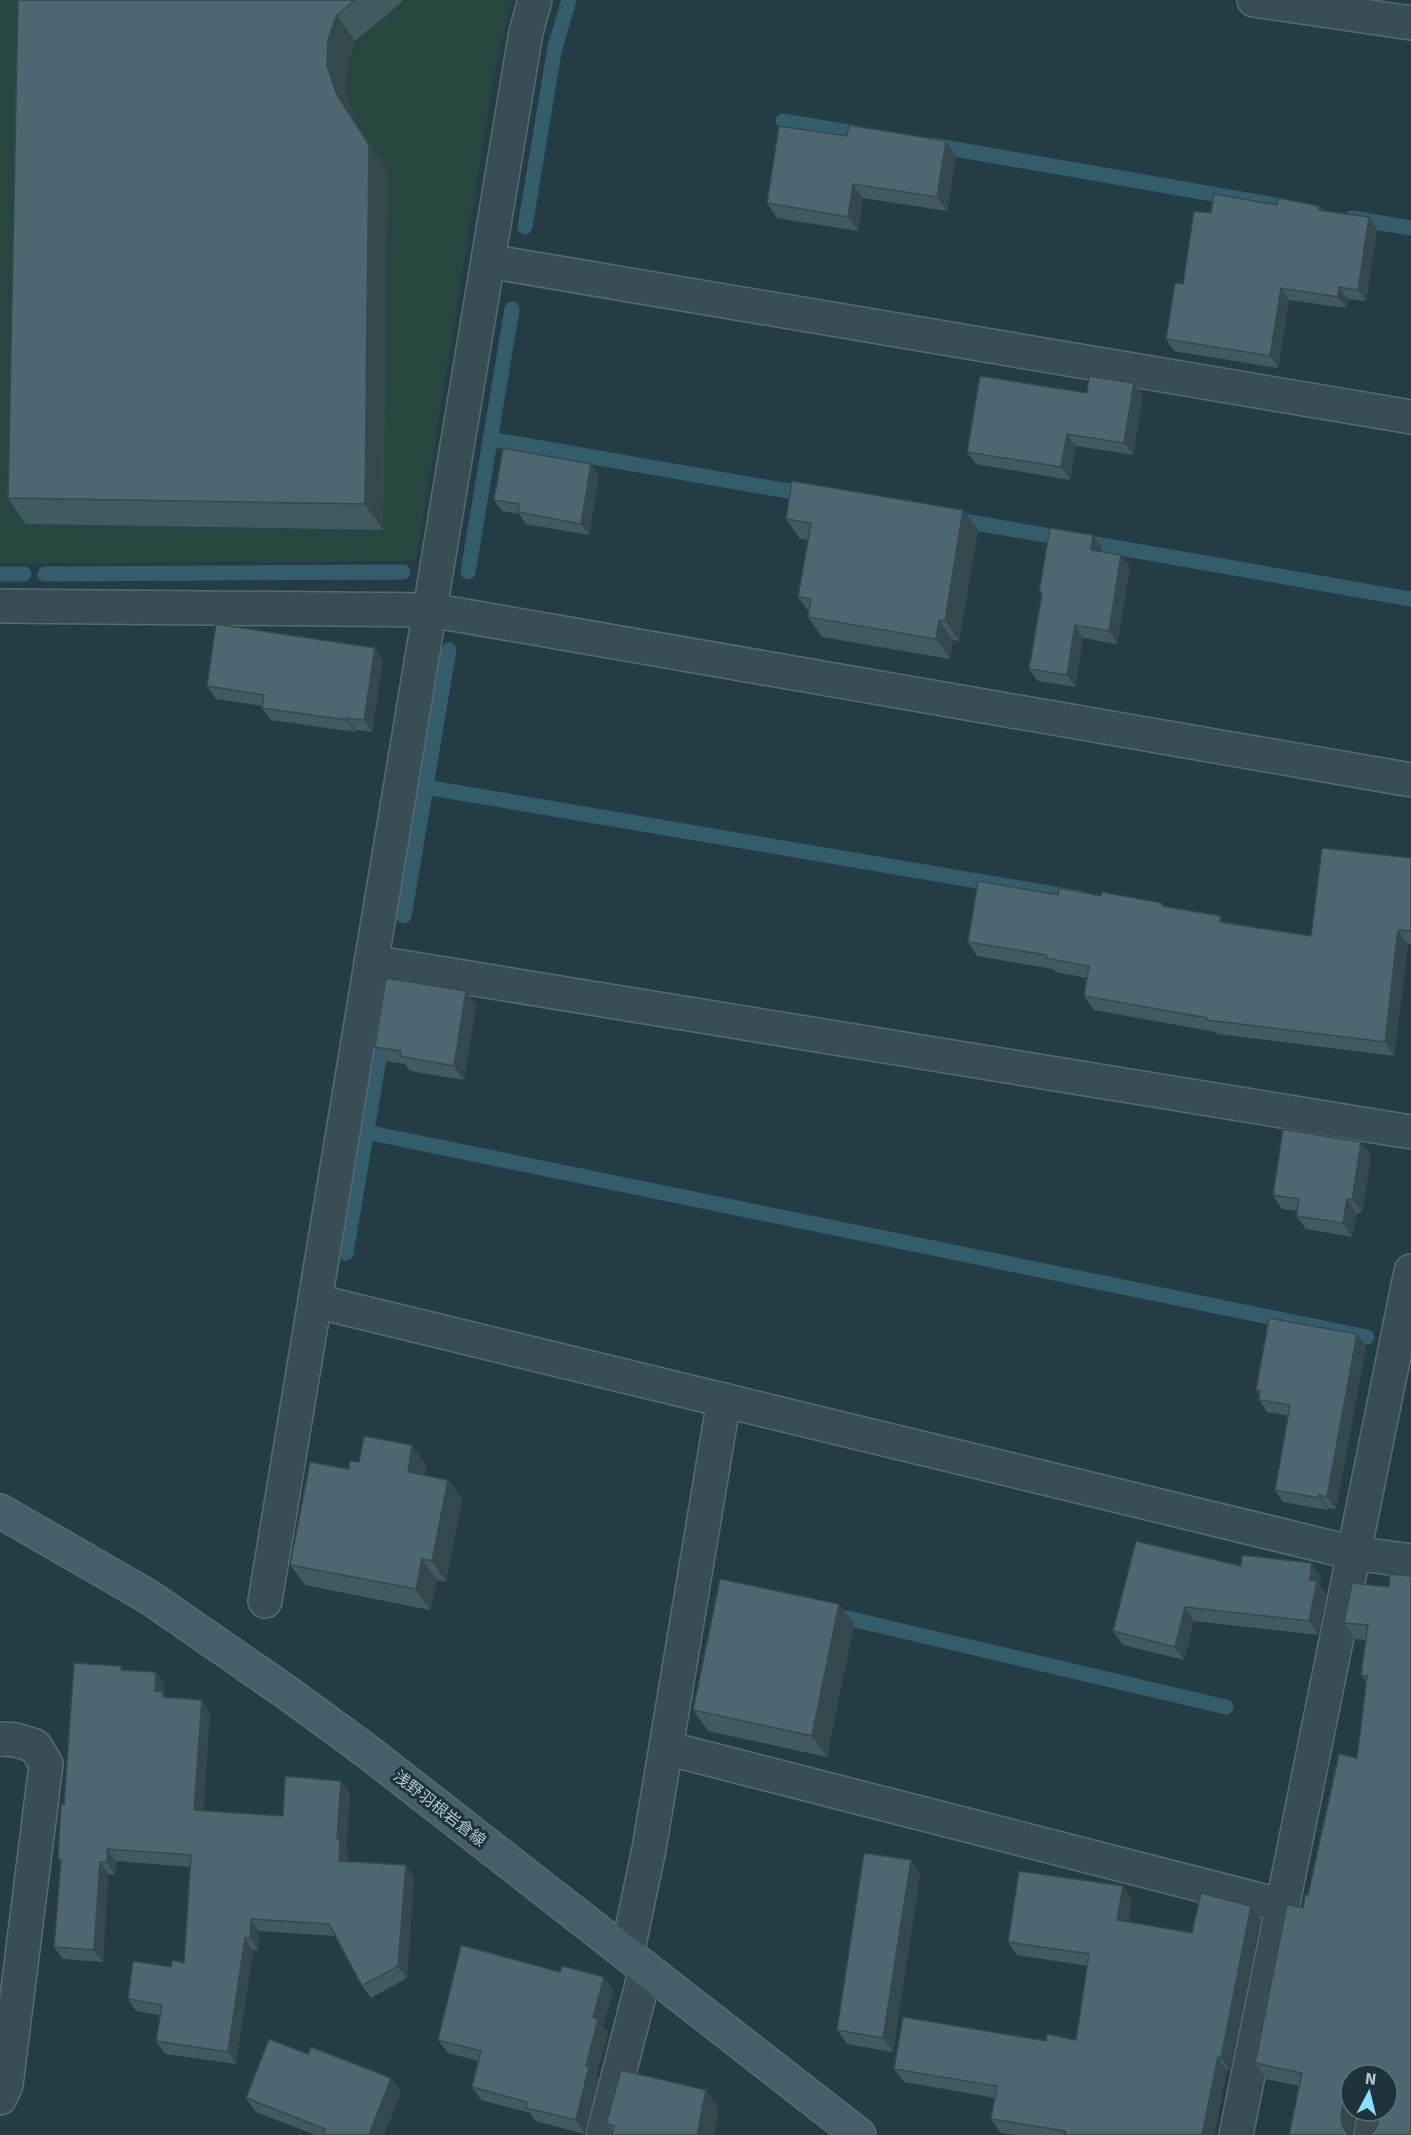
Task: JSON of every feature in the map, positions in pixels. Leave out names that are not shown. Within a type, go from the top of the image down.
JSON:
[{"type":"main road","name":"浅野羽根岩倉線","points":[[0,1511],[149,1597],[289,1694],[368,1752],[859,2135]]},
{"type":"street","points":[[265,1600],[526,32],[535,0]]},
{"type":"street","points":[[1254,0],[1411,23]]},
{"type":"street","points":[[488,261],[1411,417]]},
{"type":"street","points":[[0,606],[430,610],[1411,780]]},
{"type":"street","points":[[371,962],[1411,1132]]},
{"type":"street","points":[[1236,2135],[1411,1271]]},
{"type":"street","points":[[315,1300],[1354,1552],[1411,1561]]},
{"type":"street","points":[[603,2135],[636,1961],[649,1849],[724,1400]]},
{"type":"street","points":[[0,1738],[35,1746],[46,1764],[6,2085],[0,2098]]},
{"type":"street","points":[[666,1748],[1283,1906]]},
{"type":"green space","points":[[0,0],[513,0],[496,63],[416,561],[0,564]]},
{"type":"building","points":[[18,0],[355,0],[337,15],[328,39],[327,66],[337,95],[369,145],[365,504],[8,498]]},
{"type":"building","points":[[849,125],[946,141],[937,197],[853,184],[848,217],[767,203],[779,126],[847,136]]},
{"type":"building","points":[[1214,194],[1277,205],[1278,198],[1319,206],[1318,210],[1369,217],[1358,290],[1339,287],[1338,297],[1281,288],[1270,356],[1166,339],[1175,283],[1183,284],[1194,211],[1211,213]]},
{"type":"building","points":[[980,376],[1087,393],[1089,376],[1134,383],[1124,443],[1067,434],[1061,467],[967,452]]},
{"type":"building","points":[[503,448],[591,464],[581,524],[518,512],[519,504],[494,500]]},
{"type":"building","points":[[792,481],[963,510],[945,621],[939,620],[936,639],[808,617],[811,599],[798,597],[811,523],[786,519]]},
{"type":"building","points":[[1050,528],[1093,535],[1091,550],[1121,555],[1109,631],[1075,625],[1067,675],[1029,669]]},
{"type":"building","points":[[216,624],[375,648],[364,720],[347,718],[347,720],[262,708],[264,695],[207,686]]},
{"type":"building","points":[[1322,848],[1411,858],[1411,931],[1398,930],[1385,1042],[1207,1020],[1207,1018],[1084,996],[1089,966],[1046,958],[1046,955],[968,942],[978,881],[1058,895],[1059,888],[1101,896],[1102,892],[1162,903],[1162,906],[1221,916],[1220,922],[1311,936]]},
{"type":"building","points":[[386,978],[466,991],[454,1066],[400,1056],[401,1051],[375,1047]]},
{"type":"building","points":[[1283,1129],[1361,1142],[1352,1200],[1347,1199],[1343,1223],[1296,1216],[1299,1199],[1273,1195]]},
{"type":"building","points":[[1269,1318],[1357,1334],[1327,1497],[1319,1495],[1319,1498],[1275,1490],[1290,1405],[1259,1400],[1260,1391],[1256,1390]]},
{"type":"building","points":[[364,1436],[412,1445],[408,1472],[448,1480],[432,1561],[422,1559],[416,1589],[290,1565],[310,1462],[349,1469],[350,1461],[359,1462]]},
{"type":"building","points":[[1136,1541],[1241,1566],[1242,1555],[1312,1563],[1310,1580],[1317,1581],[1309,1621],[1185,1607],[1175,1647],[1113,1631]]},
{"type":"building","points":[[1390,1574],[1411,1576],[1411,2135],[1368,2135],[1374,2131],[1378,2123],[1399,2123],[1399,2063],[1339,2063],[1339,2123],[1342,2123],[1351,2135],[1289,2135],[1302,2073],[1255,2063],[1287,1904],[1303,1908],[1305,1895],[1308,1895],[1339,1754],[1357,1758],[1367,1676],[1361,1675],[1368,1625],[1344,1623],[1352,1583],[1389,1587]]},
{"type":"building","points":[[720,1579],[839,1604],[812,1736],[693,1710]]},
{"type":"building","points":[[74,1663],[121,1666],[121,1670],[156,1672],[155,1691],[163,1692],[163,1697],[202,1700],[194,1810],[283,1816],[285,1776],[341,1781],[337,1839],[340,1839],[339,1861],[406,1865],[398,1966],[362,1986],[329,1924],[251,1919],[250,1938],[245,1938],[228,2052],[156,2041],[162,2005],[128,1999],[133,1961],[171,1967],[172,1960],[184,1963],[191,1855],[107,1849],[107,1862],[100,1862],[94,1950],[54,1947],[61,1859],[58,1859],[61,1804],[64,1805]]},
{"type":"building","points":[[864,1853],[911,1860],[883,2038],[837,2030]]},
{"type":"building","points":[[1019,1871],[1123,1886],[1117,1920],[1192,1933],[1201,1893],[1251,1906],[1221,2058],[1218,2057],[1202,2135],[1065,2135],[1065,2131],[991,2119],[997,2086],[894,2069],[903,2017],[1046,2041],[1047,2034],[1076,2040],[1089,1954],[1008,1942]]},
{"type":"building","points":[[461,1945],[560,1972],[562,1966],[604,1977],[593,2017],[598,2019],[576,2120],[526,2108],[527,2102],[472,2087],[481,2051],[438,2040]]},
{"type":"building","points":[[269,2039],[308,2054],[311,2047],[391,2078],[369,2135],[323,2135],[325,2129],[246,2098]]},
{"type":"building","points":[[621,2070],[706,2090],[697,2135],[612,2135],[614,2126],[606,2124]]},
{"type":"waterway","points":[[525,227],[555,47],[569,0]]},
{"type":"waterway","points":[[783,121],[867,135]]},
{"type":"waterway","points":[[932,145],[1287,207]]},
{"type":"waterway","points":[[1352,218],[1411,228]]},
{"type":"waterway","points":[[468,572],[512,309]]},
{"type":"waterway","points":[[490,439],[811,495]]},
{"type":"waterway","points":[[953,519],[1411,599]]},
{"type":"waterway","points":[[45,574],[403,572]]},
{"type":"waterway","points":[[0,574],[24,574]]},
{"type":"waterway","points":[[404,916],[449,650]]},
{"type":"waterway","points":[[425,787],[1078,898]]},
{"type":"waterway","points":[[346,1253],[383,1035]]},
{"type":"waterway","points":[[366,1132],[1367,1337]]},
{"type":"waterway","points":[[830,1614],[1226,1707]]}]
